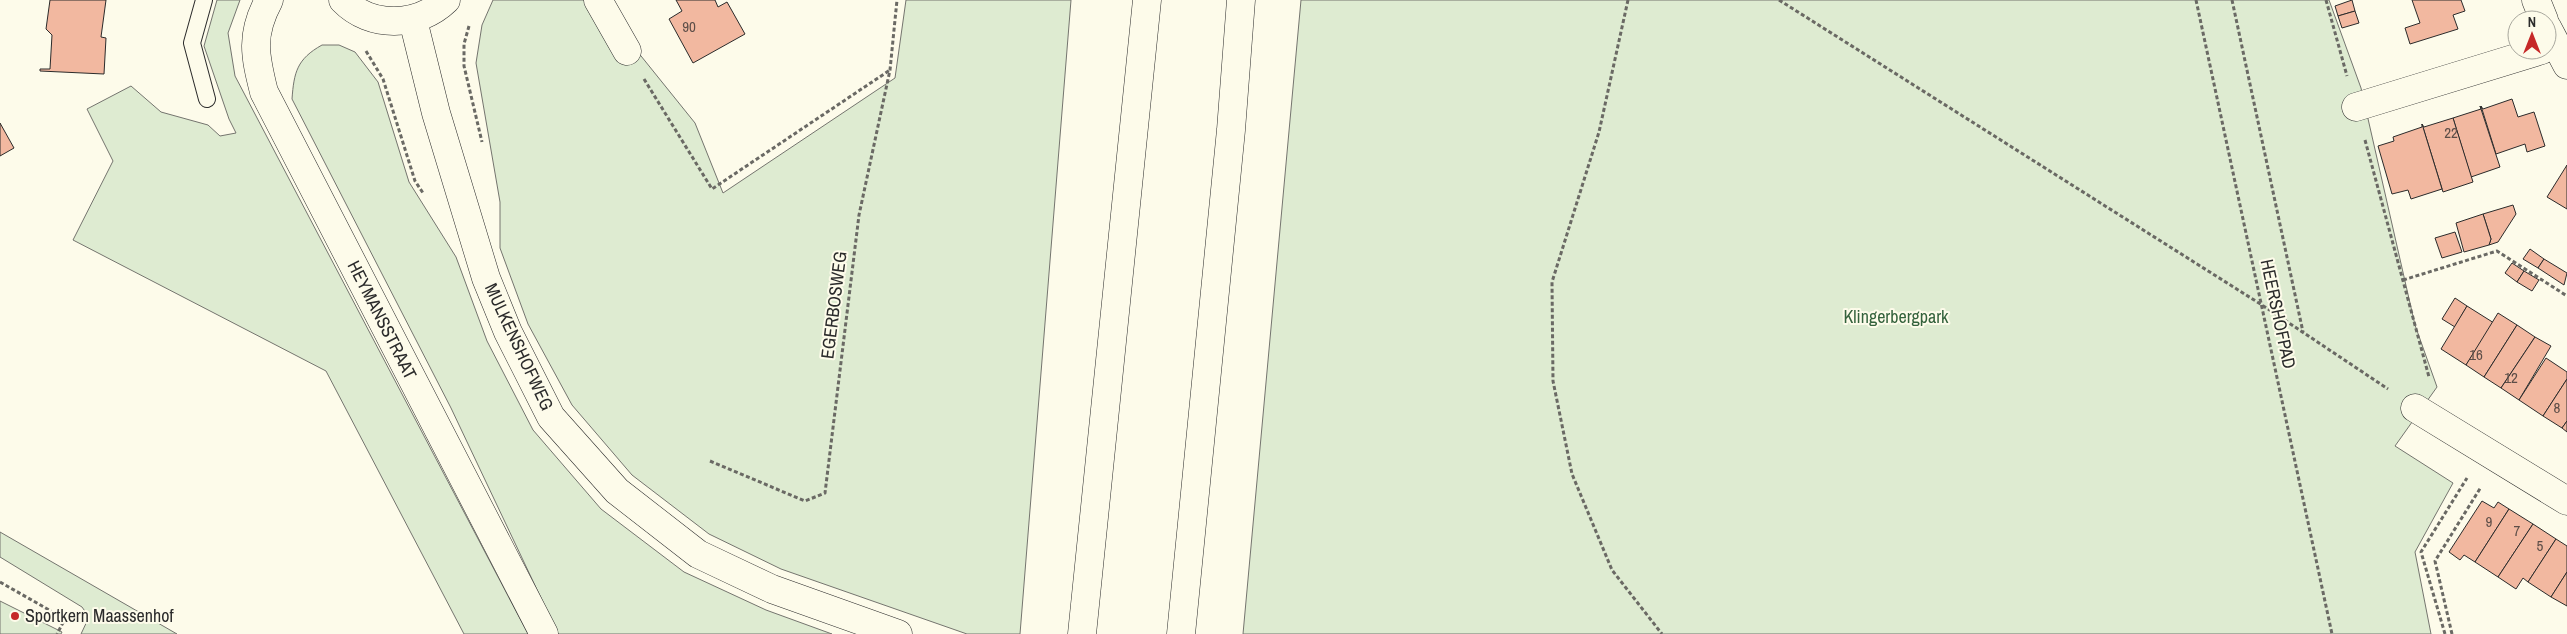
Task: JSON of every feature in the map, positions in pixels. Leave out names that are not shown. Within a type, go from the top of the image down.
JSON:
[{"type":"main road","name":"HEYMANSSTRAAT","points":[[269,0],[259,18],[255,54],[264,92],[544,634]]},
{"type":"main road","points":[[343,0],[349,7],[370,18],[392,22],[413,20],[436,10],[446,0]]},
{"type":"main road","points":[[598,0],[627,51]]},
{"type":"main road","points":[[1082,634],[1148,0]]},
{"type":"main road","points":[[1181,634],[1231,130],[1241,0]]},
{"type":"main road","name":"MULKENSHOFWEG","points":[[413,20],[436,113],[486,278],[508,332],[551,417],[616,491],[698,554],[772,589],[898,634]]},
{"type":"main road","points":[[2356,107],[2510,60]]},
{"type":"main road","points":[[2415,408],[2567,501]]},
{"type":"lane","points":[[204,0],[192,43],[207,99]]},
{"type":"path","name":"EGERBOSWEG","points":[[710,461],[805,501],[825,492],[859,215],[890,70],[897,0]]},
{"type":"path","points":[[1628,0],[1599,132],[1552,282],[1553,382],[1572,474],[1612,570],[1662,634]]},
{"type":"path","points":[[1779,0],[2262,305],[2415,408]]},
{"type":"path","name":"HEERSHOFPAD","points":[[2196,0],[2332,634]]},
{"type":"path","points":[[2232,0],[2303,332]]},
{"type":"path","points":[[2326,0],[2442,424]]},
{"type":"path","points":[[627,51],[712,189],[890,70]]},
{"type":"path","points":[[2403,280],[2497,251],[2567,296]]},
{"type":"path","points":[[2445,634],[2421,552],[2491,454]]},
{"type":"path","points":[[2452,634],[2435,561],[2491,454]]},
{"type":"path","points":[[0,582],[65,619],[57,634]]},
{"type":"green space","points":[[217,0],[240,0],[228,33],[235,76],[528,634],[464,634],[326,371],[73,240],[113,161],[87,109],[131,86],[161,112],[208,125],[220,136],[236,133],[229,119],[204,46]]},
{"type":"green space","points":[[493,0],[585,0],[637,51],[695,123],[723,193],[895,78],[906,0],[1071,0],[1020,634],[967,634],[781,569],[709,534],[632,475],[572,405],[528,324],[500,248],[500,202],[476,63],[482,25]]},
{"type":"green space","name":"Klingerbergpark","points":[[1301,0],[2329,0],[2361,88],[2415,325],[2437,387],[2395,446],[2453,483],[2415,552],[2431,634],[1243,634]]},
{"type":"green space","points":[[322,45],[339,45],[355,52],[378,82],[409,182],[456,257],[487,341],[533,430],[601,509],[684,572],[766,610],[832,634],[558,634],[451,408],[292,99],[298,67],[307,56]]},
{"type":"green space","points":[[0,532],[177,634],[81,634],[89,617],[82,607],[0,557]]},
{"type":"green space","name":"Sportkern Maassenhof","points":[[0,601],[62,632],[61,634],[0,634]]},
{"type":"building","points":[[50,0],[106,0],[101,37],[106,38],[104,74],[40,71],[40,69],[50,69],[52,35],[46,29]]},
{"type":"building","points":[[676,0],[715,0],[718,7],[727,2],[745,34],[693,63],[669,19],[682,11]]},
{"type":"building","points":[[2352,0],[2355,11],[2338,16],[2335,6]]},
{"type":"building","points":[[2412,0],[2461,0],[2465,11],[2453,15],[2458,29],[2410,44],[2405,28],[2420,23]]},
{"type":"building","points":[[2355,11],[2359,23],[2342,28],[2338,16]]},
{"type":"building","points":[[2512,99],[2518,117],[2534,112],[2545,146],[2527,152],[2525,144],[2496,154],[2481,106],[2483,109]]},
{"type":"building","points":[[2481,109],[2500,167],[2471,177],[2453,118]]},
{"type":"building","points":[[2453,118],[2473,182],[2443,192],[2422,124],[2424,127]]},
{"type":"building","points":[[0,123],[14,148],[0,156]]},
{"type":"building","points":[[2422,124],[2442,189],[2411,199],[2408,190],[2392,194],[2378,146],[2394,141],[2393,137],[2422,127]]},
{"type":"building","points":[[2567,165],[2567,209],[2547,197]]},
{"type":"building","points":[[2513,205],[2516,214],[2498,242],[2489,245],[2491,239],[2483,214]]},
{"type":"building","points":[[2483,214],[2491,239],[2489,245],[2464,252],[2456,223]]},
{"type":"building","points":[[2455,232],[2462,252],[2442,258],[2435,238]]},
{"type":"building","points":[[2530,249],[2544,259],[2538,268],[2523,259]]},
{"type":"building","points":[[2544,259],[2567,273],[2564,285],[2538,268]]},
{"type":"building","points":[[2512,263],[2524,271],[2517,282],[2505,273]]},
{"type":"building","points":[[2524,271],[2539,280],[2532,291],[2517,282]]},
{"type":"building","points":[[2455,298],[2467,306],[2455,327],[2442,319]]},
{"type":"building","points":[[2467,306],[2494,323],[2466,365],[2441,349]]},
{"type":"building","points":[[2498,313],[2517,325],[2484,377],[2466,365]]},
{"type":"building","points":[[2517,325],[2535,337],[2501,388],[2484,377]]},
{"type":"building","points":[[2535,337],[2551,346],[2519,400],[2501,388]]},
{"type":"building","points":[[2546,358],[2567,372],[2567,379],[2543,416],[2519,400]]},
{"type":"building","points":[[2567,379],[2567,421],[2562,428],[2543,416]]},
{"type":"building","points":[[2567,421],[2567,432],[2562,428]]},
{"type":"building","points":[[2482,501],[2494,508],[2498,502],[2509,509],[2475,562],[2464,555],[2460,560],[2449,552]]},
{"type":"building","points":[[2509,509],[2533,524],[2498,577],[2475,562]]},
{"type":"building","points":[[2533,524],[2556,539],[2528,582],[2523,578],[2516,589],[2498,577]]},
{"type":"building","points":[[2556,539],[2567,546],[2567,572],[2551,597],[2528,582]]},
{"type":"building","points":[[2567,572],[2567,606],[2551,597]]},
{"type":"place","name":"Sportkern Maassenhof","points":[[15,616]]}]
